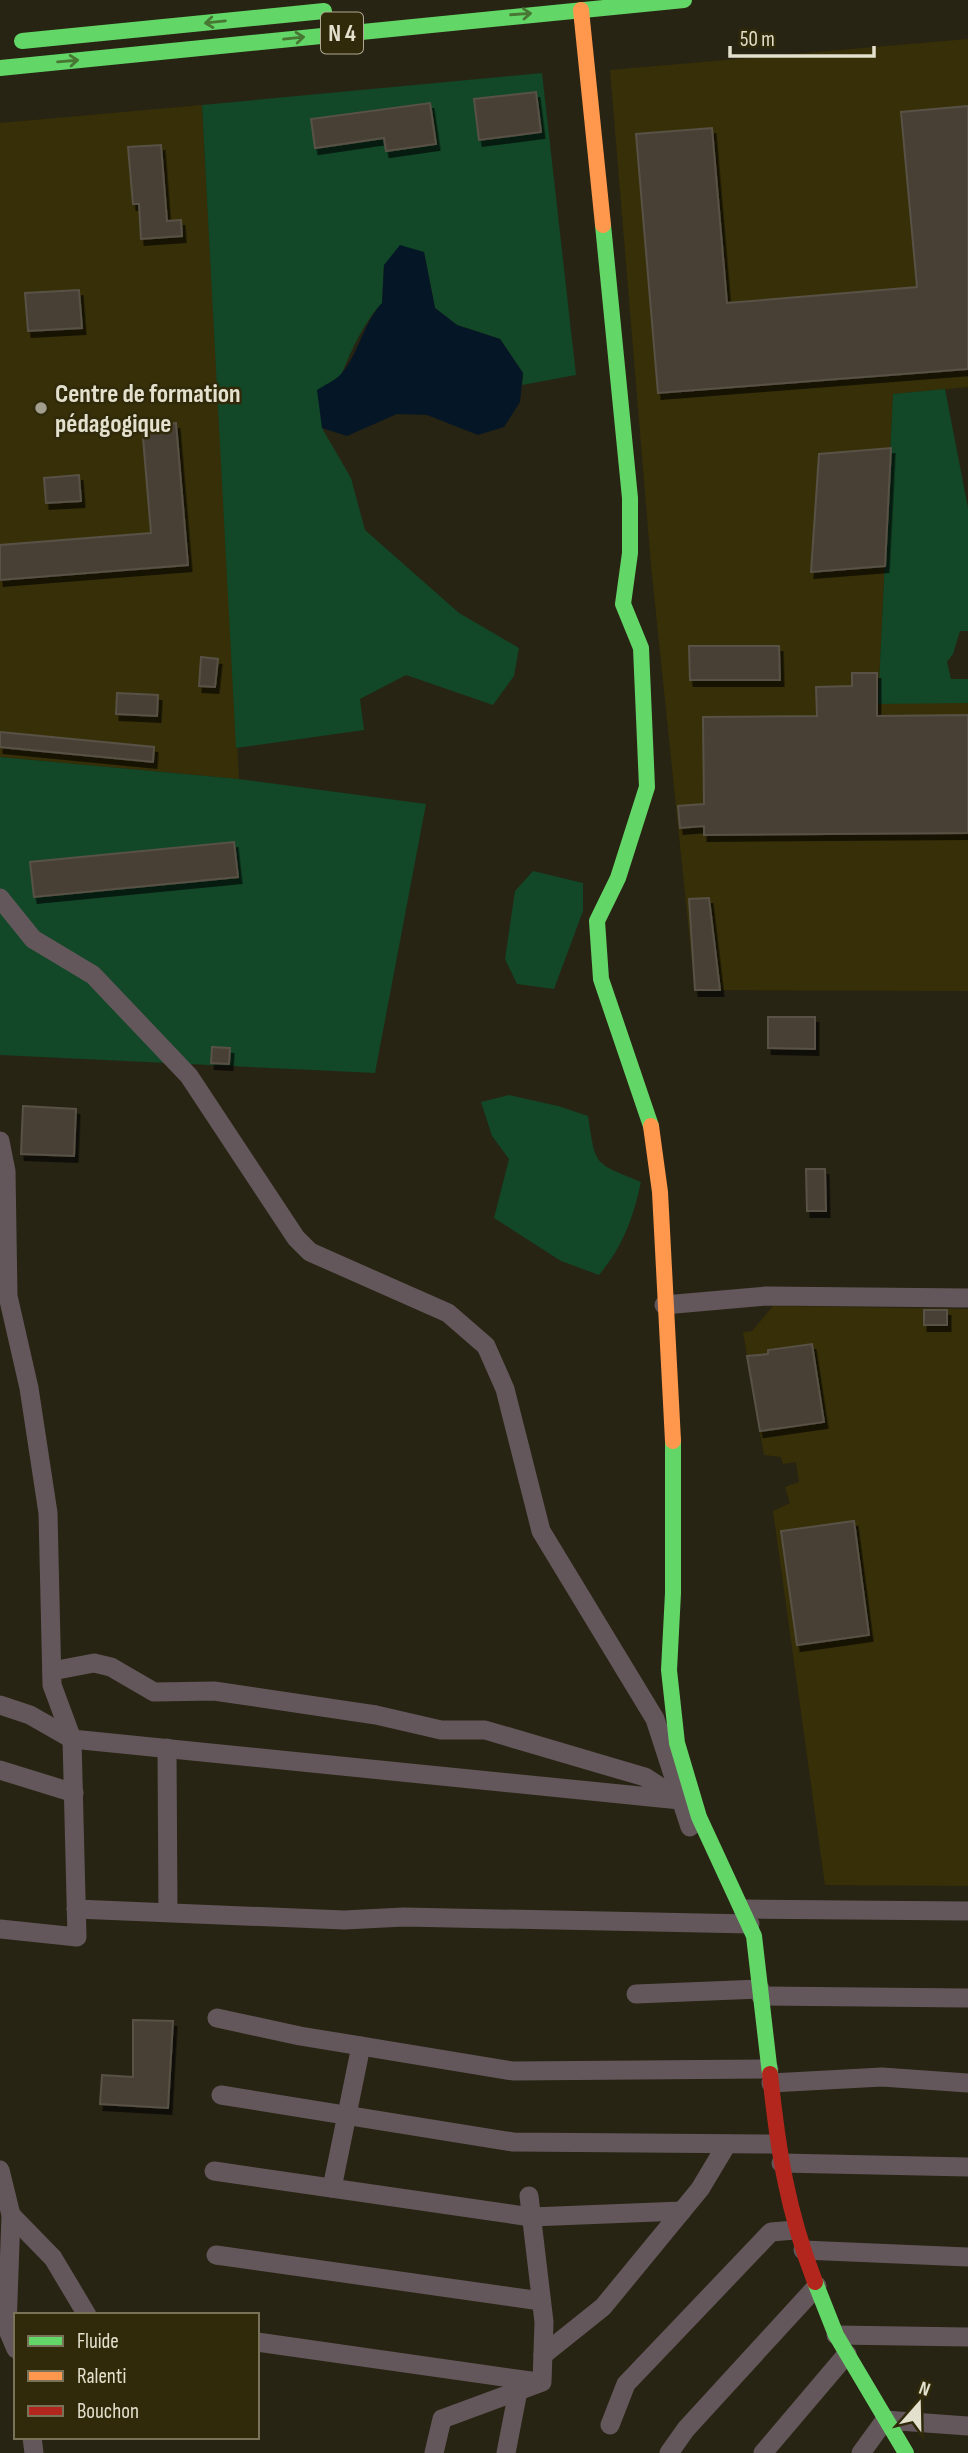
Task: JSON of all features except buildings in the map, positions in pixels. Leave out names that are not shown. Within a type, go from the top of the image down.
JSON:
[{"type":"main road","name":"N 4","points":[[0,68],[684,0]]},
{"type":"main road","name":"N 4","points":[[0,43],[346,8]]},
{"type":"main road","points":[[581,10],[630,498],[630,553],[623,604],[641,648],[647,788],[618,878],[597,921],[601,979],[650,1118],[660,1192],[664,1305],[673,1431],[673,1593],[668,1670],[677,1743],[699,1816],[754,1936],[779,2153],[795,2230],[836,2335],[906,2453]]},
{"type":"street","points":[[0,898],[33,939],[93,975],[190,1076],[296,1238],[310,1252],[448,1313],[486,1346],[505,1390],[541,1531],[656,1719],[692,1832],[733,1887]]},
{"type":"street","points":[[0,1141],[6,1171],[8,1296],[29,1388],[48,1513],[52,1685],[72,1739],[77,1937],[0,1929]]},
{"type":"street","points":[[664,1305],[766,1296],[968,1298]]},
{"type":"street","points":[[52,1671],[94,1663],[111,1667],[155,1692],[214,1691],[376,1715],[441,1730],[485,1730],[645,1777],[680,1800]]},
{"type":"street","points":[[0,1705],[30,1715],[72,1739],[680,1800]]},
{"type":"street","points":[[167,1748],[168,1912]]},
{"type":"street","points":[[0,1770],[74,1793]]},
{"type":"street","points":[[76,1909],[168,1912],[210,1917],[344,1920],[404,1917],[746,1917],[968,1911]]},
{"type":"street","points":[[636,1994],[761,1992],[968,1998]]},
{"type":"street","points":[[217,2018],[361,2046],[513,2071],[882,2077],[968,2083]]},
{"type":"street","points":[[332,2188],[361,2046]]},
{"type":"street","points":[[221,2095],[513,2142],[727,2144],[779,2153],[968,2167]]},
{"type":"street","points":[[543,2355],[603,2307],[700,2189],[727,2144]]},
{"type":"street","points":[[0,2170],[11,2215],[7,2328],[14,2344]]},
{"type":"street","points":[[214,2171],[531,2217],[682,2211]]},
{"type":"street","points":[[528,2196],[541,2301],[542,2382]]},
{"type":"street","points":[[11,2215],[53,2258],[86,2313]]},
{"type":"street","points":[[610,2425],[626,2385],[674,2334],[771,2232],[795,2230]]},
{"type":"street","points":[[803,2250],[968,2257]]},
{"type":"street","points":[[216,2255],[541,2301]]},
{"type":"street","points":[[669,2453],[686,2429],[817,2286]]},
{"type":"street","points":[[836,2335],[968,2337]]},
{"type":"street","points":[[259,2342],[542,2382]]},
{"type":"street","points":[[763,2453],[847,2354]]},
{"type":"street","points":[[434,2453],[442,2419],[542,2382]]},
{"type":"street","points":[[506,2453],[518,2391]]},
{"type":"street","points":[[860,2453],[885,2420],[968,2426]]},
{"type":"shaded area","points":[[968,39],[968,387],[893,394],[878,703],[968,703],[968,991],[695,990],[651,565],[610,70]]},
{"type":"shaded area","points":[[202,105],[239,779],[0,757],[0,123]]},
{"type":"shaded area","points":[[773,1306],[968,1309],[968,1886],[825,1885],[773,1511],[790,1503],[785,1487],[799,1482],[796,1462],[783,1464],[781,1457],[764,1455],[743,1332],[752,1331]]},
{"type":"green space","points":[[542,73],[576,375],[522,385],[523,373],[500,339],[457,325],[435,308],[424,252],[384,265],[382,303],[355,345],[322,428],[351,478],[365,530],[459,613],[519,648],[514,676],[493,705],[406,675],[360,699],[364,730],[236,748],[202,105]]},
{"type":"green space","points":[[945,389],[968,508],[968,631],[960,631],[953,654],[947,662],[951,679],[968,679],[968,703],[878,704],[893,394]]},
{"type":"green space","points":[[0,757],[239,779],[426,804],[375,1073],[0,1055]]},
{"type":"green space","points":[[533,871],[583,883],[583,911],[554,989],[517,984],[505,959],[515,891]]},
{"type":"green space","points":[[509,1095],[588,1116],[593,1145],[600,1161],[605,1166],[641,1182],[626,1232],[599,1275],[561,1261],[494,1218],[509,1159],[492,1136],[481,1102]]},
{"type":"water","points":[[400,245],[424,252],[435,308],[457,325],[500,339],[523,373],[520,402],[504,427],[478,435],[427,415],[397,414],[347,436],[322,428],[317,390],[339,376],[347,366],[370,320],[382,303],[384,265]]},
{"type":"traffic: fast","points":[[0,68],[684,0]]},
{"type":"traffic: fast","points":[[22,41],[324,11]]},
{"type":"traffic: fast","points":[[603,225],[630,498],[630,553],[623,604],[641,648],[647,787],[618,878],[597,921],[601,979],[651,1126]]},
{"type":"traffic: fast","points":[[673,1441],[673,1593],[669,1670],[677,1743],[699,1817],[754,1936],[770,2074]]},
{"type":"traffic: fast","points":[[815,2282],[836,2335],[906,2453]]},
{"type":"traffic: slow","points":[[581,10],[603,225]]},
{"type":"traffic: slow","points":[[651,1126],[660,1192],[673,1441]]},
{"type":"traffic: jam","points":[[770,2074],[785,2180],[797,2230],[815,2282]]},
{"type":"place","name":"Centre de formation pédagogique","points":[[41,408]]}]
